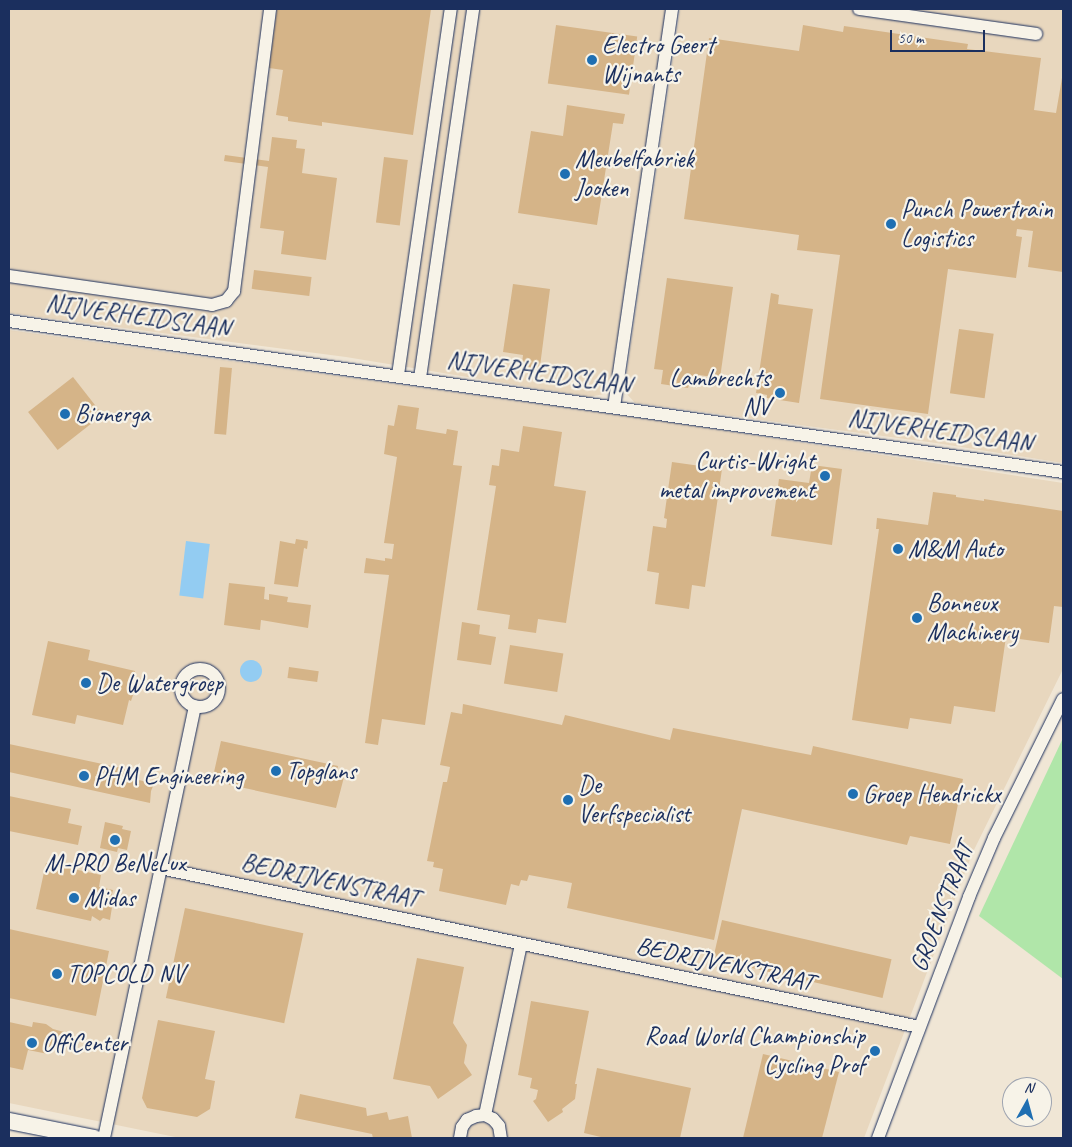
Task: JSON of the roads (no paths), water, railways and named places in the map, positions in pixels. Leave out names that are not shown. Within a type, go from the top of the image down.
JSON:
[{"type":"main road","points":[[9,1121],[94,1138]]},
{"type":"street","points":[[9,276],[212,305],[226,301],[234,292],[270,9]]},
{"type":"street","points":[[398,375],[451,9]]},
{"type":"street","points":[[420,378],[473,9]]},
{"type":"street","points":[[614,407],[672,9]]},
{"type":"street","points":[[859,9],[885,11],[1036,34]]},
{"type":"street","points":[[431,149],[453,152]]},
{"type":"street","name":"NIJVERHEIDSLAAN","points":[[9,321],[420,378],[1063,472]]},
{"type":"street","name":"GROENSTRAAT","points":[[878,1138],[969,897],[994,838],[1063,699]]},
{"type":"street","points":[[104,1138],[195,707]]},
{"type":"street","name":"BEDRIJVENSTRAAT","points":[[160,868],[920,1028]]},
{"type":"street","points":[[485,1115],[521,944]]},
{"type":"street","points":[[460,1138],[462,1127],[467,1120],[485,1115],[493,1119],[499,1126],[501,1138]]},
{"type":"water","points":[[186,541],[210,544],[203,599],[179,596]]},
{"type":"water","points":[[251,660],[259,663],[262,671],[259,679],[251,682],[243,679],[240,671],[243,663]]},
{"type":"place","name":"Electro Geert Wijnants","points":[[592,60]]},
{"type":"place","name":"Meubelfabriek Jooken","points":[[565,174]]},
{"type":"place","name":"Punch Powertrain Logistics","points":[[891,224]]},
{"type":"place","name":"Lambrechts NV","points":[[780,393]]},
{"type":"place","name":"Bionerga","points":[[65,414]]},
{"type":"place","name":"Curtis-Wright metal improvement","points":[[825,476]]},
{"type":"place","name":"M&M Auto","points":[[898,549]]},
{"type":"place","name":"Bonneux Machinery","points":[[917,618]]},
{"type":"place","name":"De Watergroep","points":[[86,683]]},
{"type":"place","name":"Topglans","points":[[276,771]]},
{"type":"place","name":"PHM Engineering","points":[[84,776]]},
{"type":"place","name":"Groep Hendrickx","points":[[853,794]]},
{"type":"place","name":"De Verfspecialist","points":[[568,800]]},
{"type":"place","name":"M-PRO BeNeLux","points":[[115,840]]},
{"type":"place","name":"Midas","points":[[74,898]]},
{"type":"place","name":"TOPCOLD NV","points":[[57,974]]},
{"type":"place","name":"OffiCenter","points":[[32,1043]]},
{"type":"place","name":"Road World Championship Cycling Prof","points":[[875,1051]]}]
